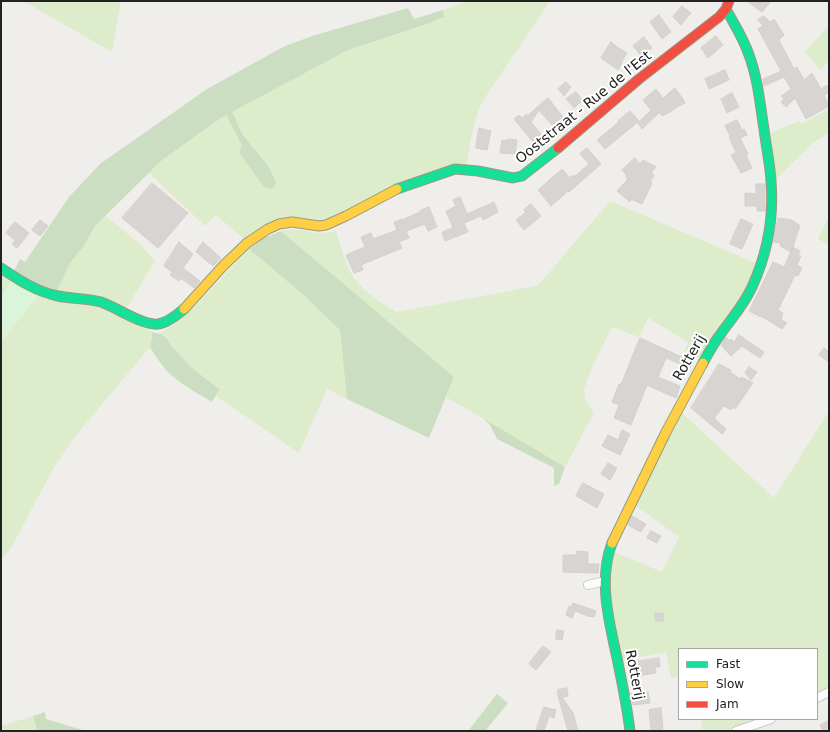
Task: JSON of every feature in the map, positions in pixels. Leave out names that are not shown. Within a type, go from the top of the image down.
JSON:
[{"type":"street","name":"Ooststraat - Rue de l'Est","points":[[1,268],[30,287],[41,292],[60,297],[91,299],[152,324],[165,322],[172,319],[186,306],[223,266],[247,243],[268,229],[279,224],[292,222],[319,226],[326,225],[401,187],[455,169],[478,170],[513,178],[522,176],[559,147],[639,79],[719,17],[727,5]]},
{"type":"street","name":"Rotterij","points":[[630,731],[618,661],[606,607],[604,581],[608,552],[686,391],[714,342],[734,317],[753,286],[762,262],[772,217],[772,186],[754,72],[749,54],[727,5]]},
{"type":"street","points":[[588,585],[604,581]]},
{"type":"street","points":[[818,698],[829,692]]},
{"type":"street","points":[[736,731],[768,720]]},
{"type":"green space","points":[[22,1],[121,1],[112,52],[25,2]]},
{"type":"green space","points":[[467,1],[550,1],[482,102],[472,133],[467,165],[336,218],[315,221],[291,219],[246,241],[216,215],[205,226],[149,173],[161,161],[226,115],[242,147],[239,150],[264,187],[274,175],[262,157],[242,134],[232,112],[348,50],[430,23],[444,17],[443,10]]},
{"type":"green space","points":[[408,8],[414,19],[443,10],[444,17],[348,50],[232,112],[243,135],[270,169],[276,182],[274,187],[270,189],[264,187],[241,155],[239,150],[242,146],[226,115],[161,161],[96,225],[83,247],[70,263],[58,289],[53,292],[13,273],[20,259],[25,262],[69,197],[100,164],[207,89],[283,47],[312,36]]},
{"type":"green space","points":[[829,25],[829,62],[828,61],[821,70],[805,52]]},
{"type":"green space","points":[[829,109],[829,133],[814,142],[774,181],[766,135],[799,121],[802,124]]},
{"type":"green space","points":[[610,201],[758,264],[746,294],[700,359],[685,351],[688,342],[648,318],[639,337],[612,327],[591,370],[584,389],[585,399],[594,413],[565,467],[446,397],[454,377],[281,231],[296,230],[320,233],[336,231],[347,265],[353,277],[370,294],[396,312],[536,286],[542,281]]},
{"type":"green space","points":[[106,216],[141,245],[155,261],[126,309],[53,292],[58,289],[70,263],[83,247],[96,225]]},
{"type":"green space","points":[[829,217],[829,246],[818,238]]},
{"type":"green space","points":[[281,231],[454,377],[429,438],[347,399],[340,330],[300,292],[249,249],[262,239]]},
{"type":"green space","points":[[249,249],[300,292],[340,330],[347,399],[327,389],[299,453],[216,396],[220,388],[191,367],[175,350],[171,343],[160,333],[172,326],[193,308]]},
{"type":"green space","points":[[1,274],[11,280],[1,300]]},
{"type":"green space","points":[[11,280],[38,296],[1,341],[1,300]]},
{"type":"green space","points":[[38,296],[47,300],[98,307],[152,332],[152,338],[150,347],[77,434],[53,469],[11,548],[1,560],[1,341]]},
{"type":"green space","points":[[152,332],[160,334],[166,338],[190,366],[220,389],[212,402],[183,384],[167,371],[150,347]]},
{"type":"green space","points":[[829,411],[829,689],[818,694],[818,648],[678,648],[678,677],[671,678],[666,652],[622,660],[610,594],[610,574],[614,552],[662,572],[679,537],[635,505],[681,412],[774,498]]},
{"type":"green space","points":[[484,419],[565,467],[559,484],[554,486],[554,468],[497,439],[490,425]]},
{"type":"green space","points":[[497,694],[508,703],[485,731],[468,731]]},
{"type":"green space","points":[[45,712],[46,719],[86,731],[37,731],[33,716]]},
{"type":"green space","points":[[33,716],[37,731],[1,731],[1,726]]},
{"type":"green space","points":[[701,720],[762,720],[727,731],[703,731]]},
{"type":"building","points":[[747,1],[771,1],[762,12]]},
{"type":"building","points":[[682,6],[691,13],[681,25],[673,17]]},
{"type":"building","points":[[659,15],[671,32],[662,39],[650,22]]},
{"type":"building","points":[[764,16],[770,22],[774,19],[784,35],[779,40],[794,69],[797,67],[804,80],[812,73],[821,89],[827,85],[829,89],[829,92],[824,95],[829,106],[806,119],[795,98],[786,107],[781,102],[784,99],[781,96],[791,89],[784,77],[764,86],[763,79],[781,71],[758,29],[763,26],[758,20]]},
{"type":"building","points":[[716,36],[723,45],[708,58],[701,48]]},
{"type":"building","points":[[644,37],[652,48],[641,56],[633,46]]},
{"type":"building","points":[[611,42],[627,53],[618,70],[601,58]]},
{"type":"building","points":[[725,70],[729,80],[709,89],[705,79]]},
{"type":"building","points":[[566,82],[571,87],[564,96],[558,89]]},
{"type":"building","points":[[675,88],[685,103],[662,116],[660,112],[642,129],[638,123],[651,110],[643,100],[656,89],[663,98]]},
{"type":"building","points":[[576,92],[583,100],[574,108],[566,99]]},
{"type":"building","points":[[732,93],[739,107],[727,113],[721,99]]},
{"type":"building","points":[[548,98],[563,117],[552,125],[539,110],[531,122],[541,134],[533,142],[514,119],[519,115],[522,118],[527,114],[528,115]]},
{"type":"building","points":[[630,111],[639,121],[605,149],[597,140]]},
{"type":"building","points":[[737,120],[742,130],[744,129],[747,135],[740,138],[748,154],[746,155],[752,168],[741,173],[731,155],[736,153],[725,126]]},
{"type":"building","points":[[479,128],[491,131],[487,150],[476,148]]},
{"type":"building","points":[[508,139],[517,140],[515,154],[500,153],[502,140],[508,141]]},
{"type":"building","points":[[587,148],[601,164],[551,206],[538,190],[562,169],[570,178],[573,175],[574,177],[589,164],[580,154]]},
{"type":"building","points":[[635,158],[640,164],[643,160],[656,167],[651,173],[654,175],[650,182],[652,183],[642,204],[631,199],[630,202],[617,191],[628,179],[622,170]]},
{"type":"building","points":[[152,183],[188,213],[158,248],[122,218]]},
{"type":"building","points":[[756,184],[765,184],[765,211],[757,211],[757,206],[745,206],[745,193],[756,194]]},
{"type":"building","points":[[460,197],[467,214],[494,202],[498,212],[483,220],[481,216],[464,223],[468,232],[445,241],[442,232],[453,228],[446,211],[456,206],[453,200]]},
{"type":"building","points":[[531,204],[541,216],[524,230],[516,220],[526,212],[524,210]]},
{"type":"building","points":[[429,207],[437,227],[428,231],[425,224],[406,231],[409,238],[399,242],[402,248],[361,265],[363,270],[354,273],[346,255],[365,247],[361,237],[371,233],[373,239],[397,230],[394,222],[402,220]]},
{"type":"building","points":[[778,218],[792,220],[800,226],[791,252],[780,246],[781,243],[774,242]]},
{"type":"building","points":[[741,219],[753,224],[742,249],[730,244]]},
{"type":"building","points":[[40,220],[48,226],[40,236],[32,230]]},
{"type":"building","points":[[15,222],[29,233],[17,248],[12,244],[15,240],[6,233]]},
{"type":"building","points":[[179,242],[193,254],[183,268],[200,281],[194,288],[181,278],[179,281],[170,275],[172,272],[164,266]]},
{"type":"building","points":[[203,242],[221,258],[213,266],[196,252]]},
{"type":"building","points":[[793,247],[800,251],[798,255],[801,256],[797,265],[802,268],[798,276],[795,275],[778,310],[783,313],[781,319],[787,323],[782,329],[761,316],[749,311],[773,262],[784,267]]},
{"type":"building","points":[[739,335],[764,352],[760,358],[742,346],[731,356],[721,345],[726,337],[730,341],[731,339],[734,342]]},
{"type":"building","points":[[640,338],[693,362],[690,368],[666,358],[658,377],[680,386],[676,398],[647,385],[631,425],[614,418],[619,405],[612,402]]},
{"type":"building","points":[[824,348],[829,352],[829,362],[819,355]]},
{"type":"building","points":[[719,364],[731,370],[730,372],[740,379],[742,377],[753,383],[735,409],[732,407],[731,410],[724,406],[714,418],[726,429],[722,434],[691,408]]},
{"type":"building","points":[[749,367],[757,372],[751,380],[745,373]]},
{"type":"building","points":[[622,430],[630,434],[620,455],[602,446],[608,435],[618,440]]},
{"type":"building","points":[[608,463],[617,468],[610,480],[601,474]]},
{"type":"building","points":[[583,483],[604,494],[597,508],[576,496]]},
{"type":"building","points":[[632,516],[646,524],[641,532],[628,525]]},
{"type":"building","points":[[651,531],[661,536],[657,543],[647,538]]},
{"type":"building","points":[[577,551],[588,552],[588,564],[599,564],[598,573],[563,572],[563,555],[576,555]]},
{"type":"building","points":[[573,603],[596,611],[594,617],[590,617],[575,611],[572,618],[566,615],[569,606],[571,607]]},
{"type":"building","points":[[655,613],[663,613],[664,621],[656,621]]},
{"type":"building","points":[[557,630],[564,631],[562,640],[556,639]]},
{"type":"building","points":[[543,646],[551,652],[536,670],[529,664]]},
{"type":"building","points":[[659,658],[660,667],[655,667],[656,673],[637,676],[635,662]]},
{"type":"building","points":[[567,688],[568,696],[562,697],[573,713],[578,731],[568,731],[557,692],[558,690]]},
{"type":"building","points":[[648,692],[650,703],[633,705],[631,694]]},
{"type":"building","points":[[544,707],[556,710],[554,718],[549,716],[544,731],[536,731]]},
{"type":"building","points":[[661,708],[663,729],[651,730],[649,710]]},
{"type":"building","points":[[829,721],[829,731],[823,731],[820,725]]},
{"type":"traffic: fast","points":[[703,363],[715,342],[741,306],[752,287],[762,262],[768,235],[772,195],[770,168],[755,73],[747,49],[726,9]]},
{"type":"traffic: fast","points":[[397,189],[455,169],[478,171],[513,178],[522,176],[558,148]]},
{"type":"traffic: fast","points":[[1,268],[21,281],[43,292],[63,297],[101,302],[137,319],[152,324],[165,322],[184,309]]},
{"type":"traffic: fast","points":[[612,543],[606,571],[606,600],[630,731]]},
{"type":"traffic: slow","points":[[184,309],[223,266],[247,243],[268,229],[279,224],[292,222],[319,226],[326,225],[397,189]]},
{"type":"traffic: slow","points":[[612,543],[666,432],[703,363]]},
{"type":"traffic: jam","points":[[558,148],[639,79],[719,17],[726,9],[729,1]]}]
